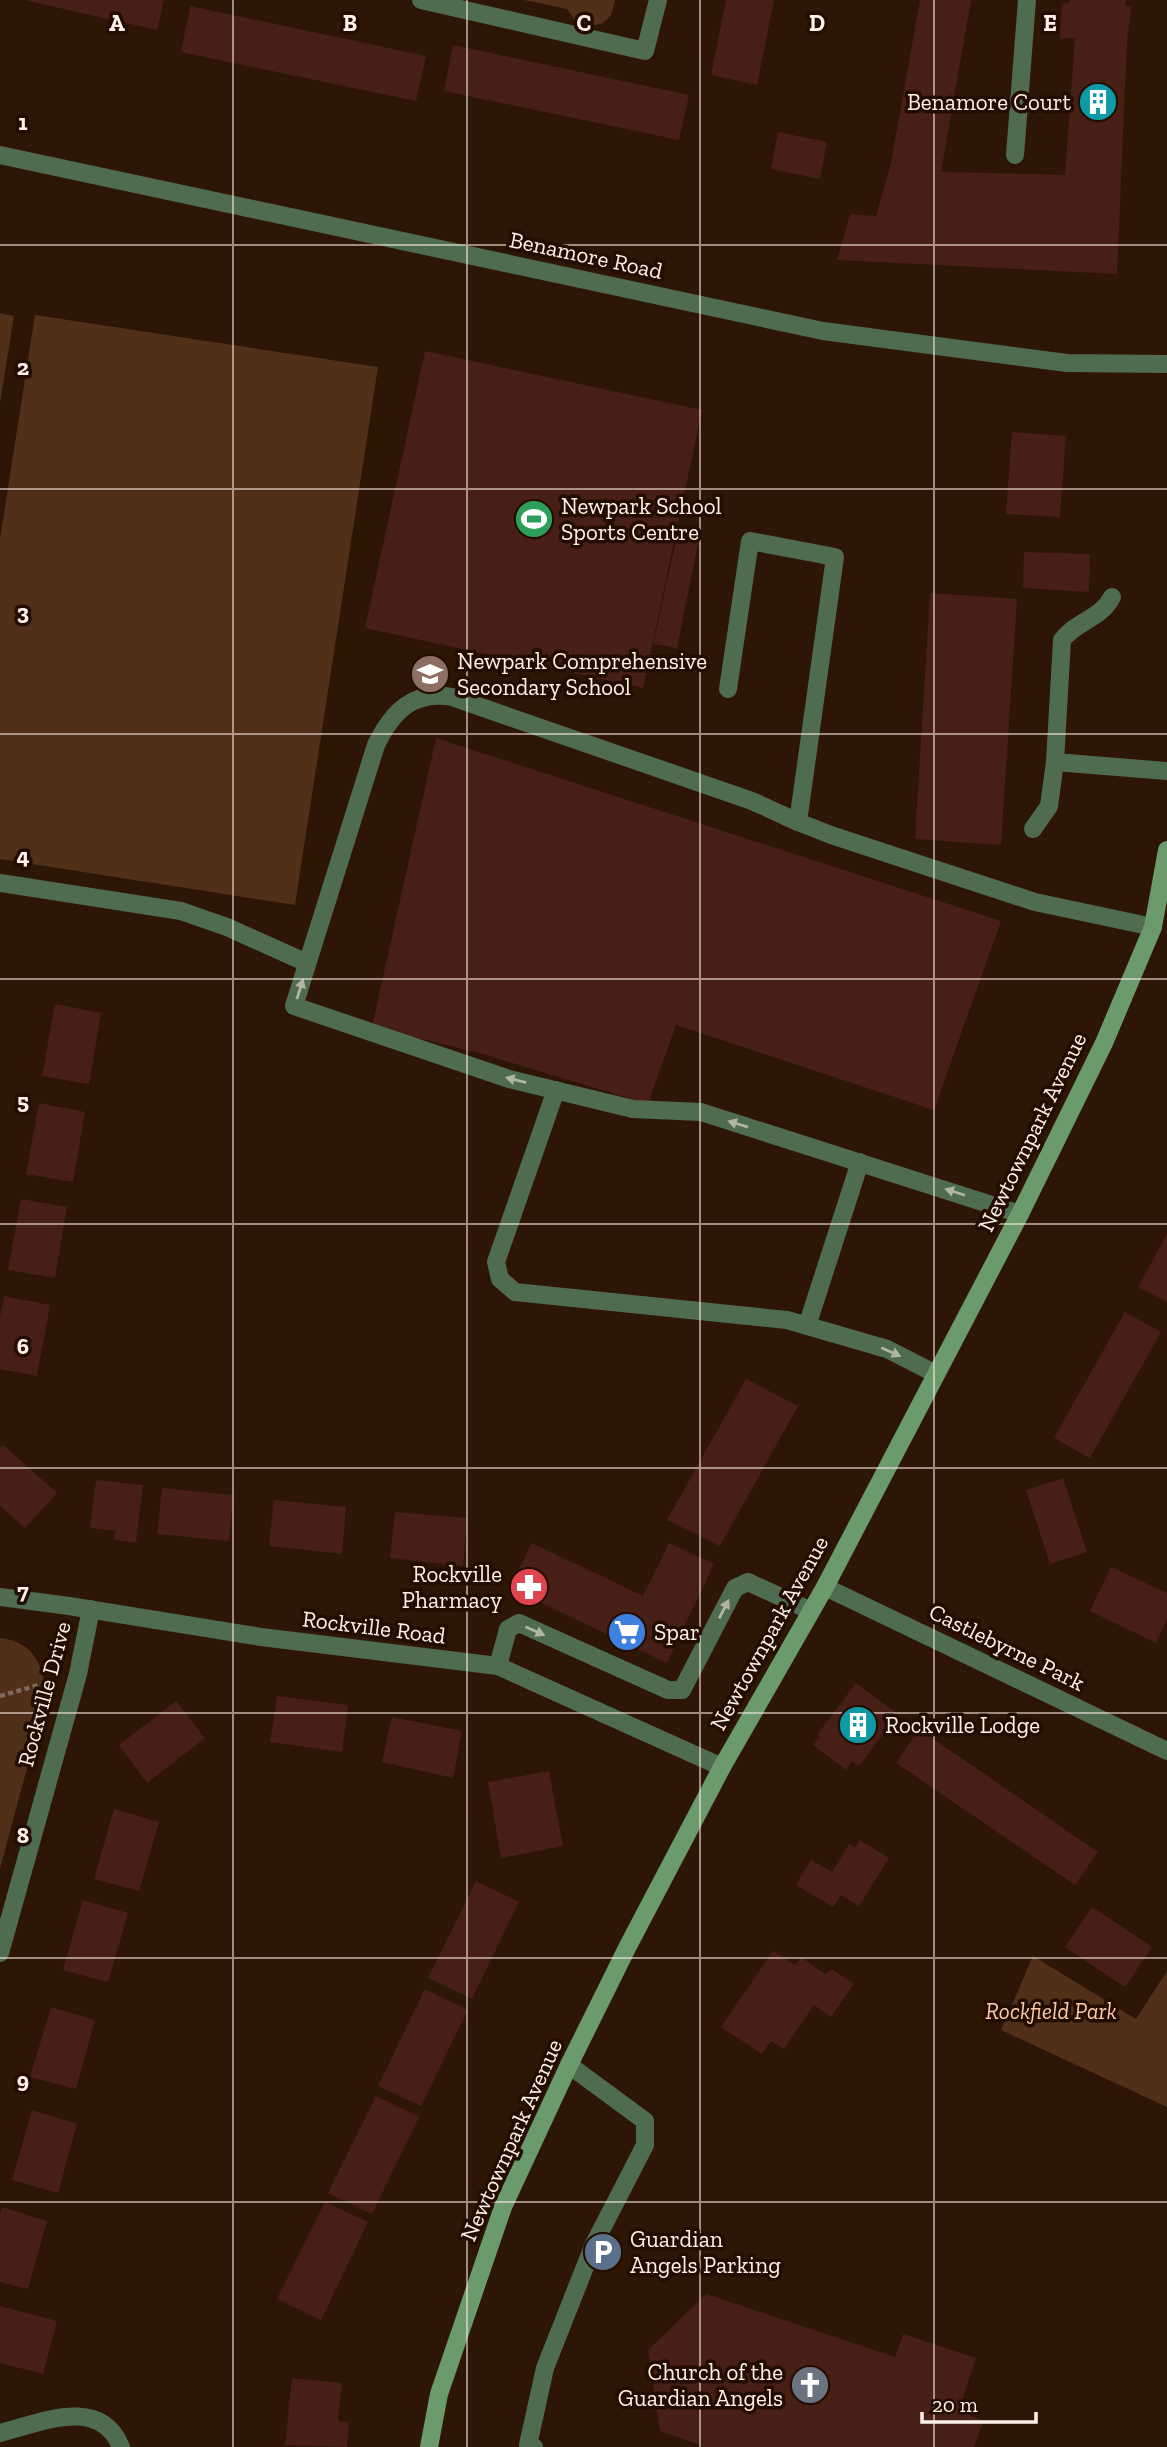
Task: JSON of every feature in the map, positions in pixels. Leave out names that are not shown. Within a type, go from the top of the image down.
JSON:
[{"type":"main road","name":"Newtownpark Avenue","points":[[429,2447],[439,2395],[503,2207],[628,1947],[722,1767],[825,1587],[1020,1214],[1104,1043],[1153,927],[1167,850]]},
{"type":"street","points":[[421,0],[645,51],[659,0]]},
{"type":"street","points":[[1015,155],[1027,0]]},
{"type":"street","name":"Benamore Road","points":[[0,155],[823,331],[1067,363],[1167,364]]},
{"type":"street","points":[[728,689],[750,541],[835,557],[798,822]]},
{"type":"street","points":[[1034,829],[1049,806],[1055,762],[1062,640],[1070,629],[1095,617],[1107,607],[1112,597]]},
{"type":"street","points":[[1020,1214],[701,1112],[633,1109],[509,1079],[294,1006],[376,745],[386,723],[408,704],[433,694],[452,697],[752,801],[798,822],[1035,902],[1153,927]]},
{"type":"street","points":[[1055,762],[1167,771]]},
{"type":"street","points":[[0,883],[181,911],[227,926],[307,963]]},
{"type":"street","points":[[556,1090],[496,1262],[500,1279],[515,1292],[787,1320],[887,1349],[936,1374]]},
{"type":"street","points":[[807,1326],[860,1162]]},
{"type":"street","points":[[498,1666],[508,1629],[519,1623],[668,1690],[682,1690],[735,1588],[748,1582],[811,1611]]},
{"type":"street","name":"Castlebyrne Park","points":[[825,1587],[1167,1751]]},
{"type":"street","name":"Rockville Road","points":[[0,1597],[261,1637],[498,1666],[722,1767]]},
{"type":"street","name":"Rockville Drive","points":[[0,1953],[78,1674],[91,1609]]},
{"type":"street","points":[[530,2446],[545,2368],[594,2244],[645,2145],[645,2121],[569,2065]]},
{"type":"street","points":[[0,2433],[71,2415],[97,2419],[116,2433],[121,2447]]},
{"type":"path","points":[[0,1696],[78,1674]]},
{"type":"green space","points":[[524,0],[615,0],[611,15],[603,23],[588,27],[577,24],[567,9]]},
{"type":"green space","points":[[0,313],[14,316],[0,403]]},
{"type":"green space","points":[[35,315],[378,367],[295,905],[0,859],[0,539]]},
{"type":"green space","points":[[0,1638],[21,1644],[34,1656],[42,1672],[47,1693],[0,1869]]},
{"type":"green space","name":"Rockfield Park","points":[[1033,1956],[1136,2019],[1167,1971],[1167,2107],[1001,2030]]},
{"type":"building","points":[[24,0],[164,0],[157,30]]},
{"type":"building","points":[[726,0],[774,0],[757,85],[711,75]]},
{"type":"building","name":"Benamore Court","points":[[920,0],[971,0],[941,172],[1065,175],[1075,38],[1060,39],[1062,4],[1069,3],[1070,0],[1126,0],[1125,5],[1131,7],[1127,41],[1117,274],[837,260],[850,214],[876,216],[891,163]]},
{"type":"building","points":[[190,6],[426,56],[416,101],[181,52]]},
{"type":"building","points":[[453,45],[689,95],[679,140],[444,91]]},
{"type":"building","points":[[778,132],[827,142],[820,179],[771,169]]},
{"type":"building","name":"Newpark School Sports Centre","points":[[425,351],[702,410],[643,688],[365,628]]},
{"type":"building","points":[[1012,432],[1066,436],[1060,517],[1006,514]]},
{"type":"building","points":[[677,536],[699,539],[677,648],[653,644]]},
{"type":"building","points":[[1024,552],[1090,554],[1089,592],[1023,588]]},
{"type":"building","points":[[930,593],[1017,599],[1001,845],[915,839]]},
{"type":"building","name":"Newpark Comprehensive Secondary School","points":[[436,738],[1001,921],[934,1110],[676,1025],[648,1104],[479,1053],[372,1027]]},
{"type":"building","points":[[55,1004],[101,1013],[89,1084],[42,1076]]},
{"type":"building","points":[[39,1103],[85,1112],[73,1182],[26,1174]]},
{"type":"building","points":[[21,1199],[67,1207],[55,1278],[8,1270]]},
{"type":"building","points":[[1167,1234],[1167,1302],[1138,1287]]},
{"type":"building","points":[[4,1296],[50,1305],[37,1376],[0,1369],[0,1317]]},
{"type":"building","points":[[1125,1312],[1161,1332],[1090,1458],[1054,1438]]},
{"type":"building","points":[[746,1379],[798,1406],[720,1546],[667,1520]]},
{"type":"building","points":[[3,1445],[57,1493],[25,1528],[0,1506],[0,1448]]},
{"type":"building","points":[[1063,1478],[1087,1552],[1050,1564],[1026,1490]]},
{"type":"building","points":[[96,1480],[143,1485],[136,1543],[114,1540],[115,1531],[90,1528]]},
{"type":"building","points":[[162,1488],[233,1495],[229,1541],[157,1534]]},
{"type":"building","points":[[274,1500],[346,1507],[342,1554],[269,1546]]},
{"type":"building","points":[[395,1512],[467,1518],[463,1566],[390,1558]]},
{"type":"building","points":[[532,1543],[643,1596],[669,1543],[714,1564],[667,1663],[510,1588]]},
{"type":"building","points":[[1111,1567],[1167,1593],[1167,1619],[1156,1643],[1090,1611]]},
{"type":"building","name":"Rockville Lodge","points":[[856,1683],[898,1714],[859,1766],[852,1761],[846,1770],[813,1745],[820,1737],[817,1735]]},
{"type":"building","points":[[277,1696],[348,1705],[342,1752],[270,1742]]},
{"type":"building","points":[[176,1701],[205,1738],[147,1783],[119,1745]]},
{"type":"building","points":[[392,1717],[462,1731],[453,1778],[382,1762]]},
{"type":"building","points":[[919,1729],[1098,1852],[1075,1885],[896,1763]]},
{"type":"building","points":[[549,1771],[563,1846],[501,1858],[488,1782]]},
{"type":"building","points":[[114,1809],[159,1822],[139,1891],[94,1879]]},
{"type":"building","points":[[860,1840],[889,1858],[859,1906],[841,1895],[833,1907],[796,1885],[811,1860],[832,1872],[849,1844],[855,1848]]},
{"type":"building","points":[[476,1881],[519,1902],[472,1999],[428,1978]]},
{"type":"building","points":[[83,1900],[128,1913],[108,1982],[63,1970]]},
{"type":"building","points":[[1092,1907],[1152,1947],[1125,1987],[1065,1947]]},
{"type":"building","points":[[773,1951],[795,1965],[801,1957],[825,1974],[832,1969],[854,1984],[831,2017],[814,2005],[784,2049],[771,2041],[762,2054],[721,2027]]},
{"type":"building","points":[[425,1989],[468,2010],[421,2106],[378,2086]]},
{"type":"building","points":[[51,2007],[95,2020],[76,2089],[30,2077]]},
{"type":"building","points":[[376,2096],[419,2117],[372,2214],[328,2193]]},
{"type":"building","points":[[32,2110],[77,2124],[58,2193],[12,2180]]},
{"type":"building","points":[[325,2202],[368,2222],[321,2320],[277,2299]]},
{"type":"building","points":[[2,2207],[47,2221],[28,2289],[0,2282]]},
{"type":"building","name":"Church of the Guardian Angels","points":[[706,2294],[895,2357],[903,2334],[976,2358],[958,2412],[984,2420],[974,2447],[706,2447],[660,2431],[648,2350]]},
{"type":"building","points":[[0,2306],[57,2321],[43,2374],[0,2363]]},
{"type":"building","points":[[292,2378],[342,2383],[338,2421],[349,2422],[347,2447],[285,2445]]},
{"type":"place","name":"Benamore Court","points":[[1098,102]]},
{"type":"place","name":"Newpark School Sports Centre","points":[[534,519]]},
{"type":"place","name":"Newpark Comprehensive Secondary School","points":[[430,674]]},
{"type":"place","name":"Rockville Pharmacy","points":[[529,1587]]},
{"type":"place","name":"Spar","points":[[627,1632]]},
{"type":"place","name":"Rockville Lodge","points":[[858,1725]]},
{"type":"place","name":"Guardian Angels Parking","points":[[603,2252]]},
{"type":"place","name":"Church of the Guardian Angels","points":[[810,2385]]}]
